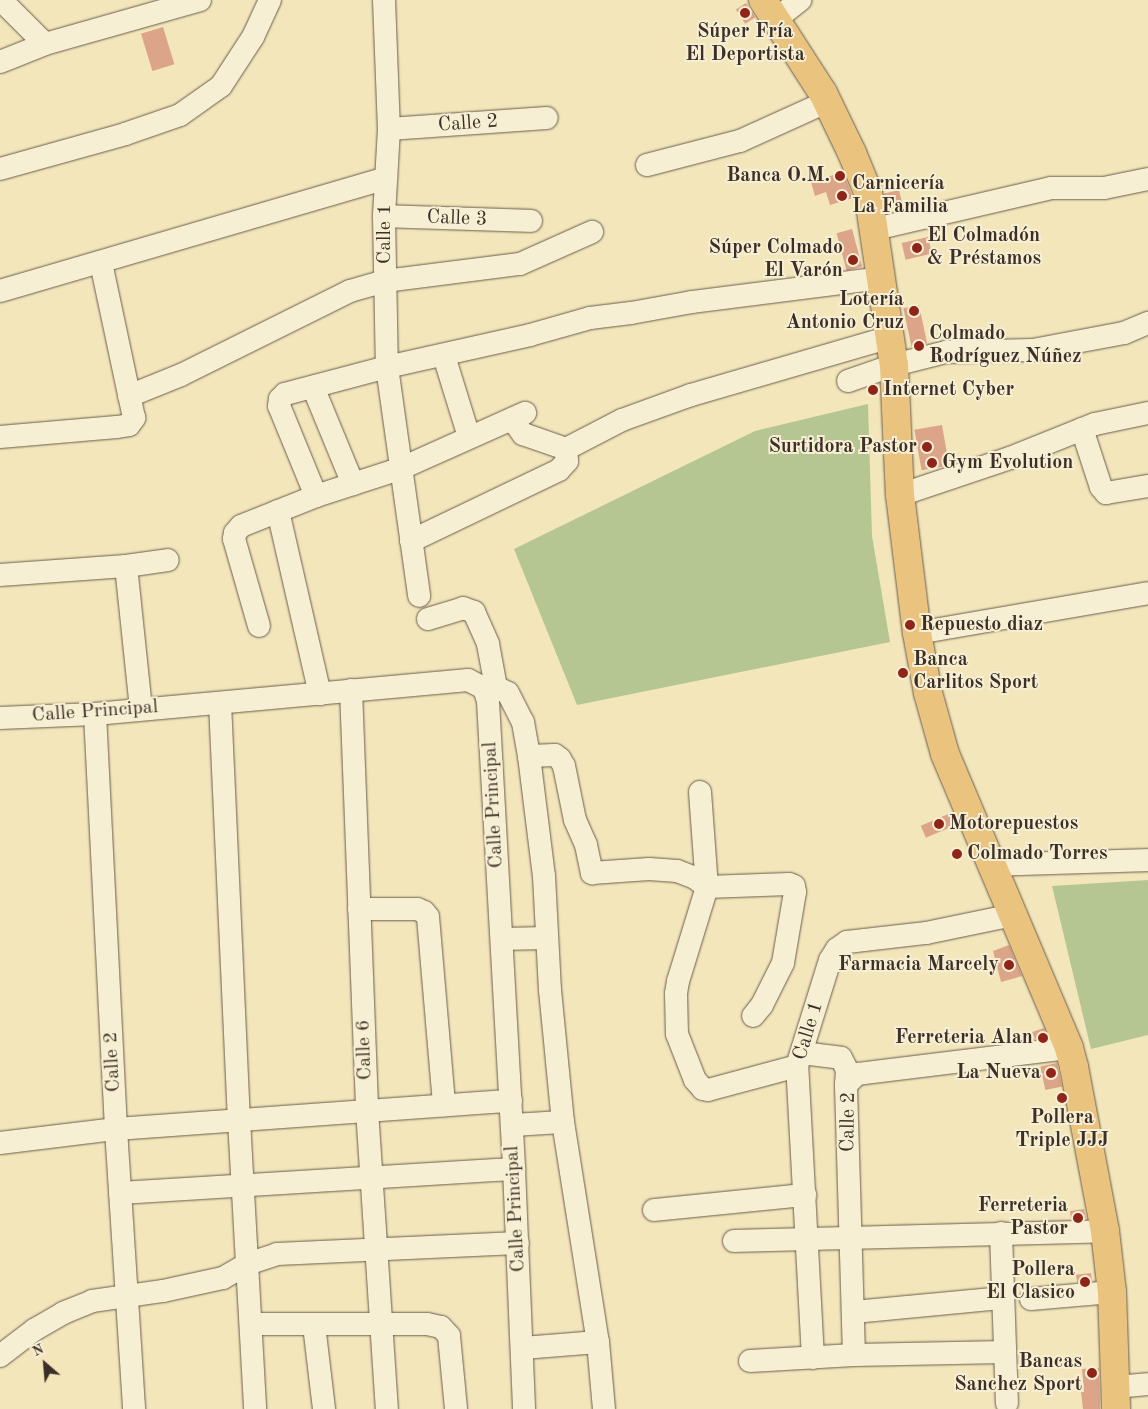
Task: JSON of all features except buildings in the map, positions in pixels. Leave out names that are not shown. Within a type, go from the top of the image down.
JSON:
[{"type":"main road","points":[[769,9],[828,101],[868,192],[894,365],[900,495],[917,633],[928,693],[945,754],[1069,1048],[1105,1231],[1112,1292],[1115,1398]]},
{"type":"street","points":[[1,0],[45,44]]},
{"type":"street","points":[[0,62],[45,44],[200,0]]},
{"type":"street","points":[[0,169],[125,134],[180,115],[221,86],[254,37],[270,0]]},
{"type":"street","name":"Calle 1","points":[[384,0],[388,129],[384,216],[387,367],[419,596]]},
{"type":"street","points":[[769,9],[800,0]]},
{"type":"street","points":[[647,165],[740,141],[828,101]]},
{"type":"street","name":"Calle 2","points":[[388,129],[547,118]]},
{"type":"street","points":[[0,291],[101,263],[386,178]]},
{"type":"street","points":[[875,229],[1051,188],[1104,188],[1148,179]]},
{"type":"street","name":"Calle 3","points":[[384,216],[531,221]]},
{"type":"street","points":[[129,396],[181,376],[350,291],[385,281],[520,264],[592,232]]},
{"type":"street","points":[[0,437],[129,424],[134,418],[101,263]]},
{"type":"street","points":[[316,496],[279,406],[280,399],[285,394],[387,367],[444,356],[590,318],[692,302],[881,278]]},
{"type":"street","points":[[848,381],[894,365],[946,352],[1033,350],[1124,333],[1148,323]]},
{"type":"street","points":[[259,626],[234,539],[235,533],[241,526],[316,496],[402,468],[519,416],[523,434],[566,449],[622,420],[691,395],[890,337]]},
{"type":"street","points":[[444,356],[469,437]]},
{"type":"street","points":[[313,387],[352,484]]},
{"type":"street","points":[[900,495],[1010,458],[1082,429],[1148,413]]},
{"type":"street","points":[[1082,429],[1100,487],[1106,493],[1148,486]]},
{"type":"street","points":[[410,541],[560,470],[567,461],[566,449]]},
{"type":"street","points":[[278,512],[320,694]]},
{"type":"street","points":[[0,575],[126,566],[168,560]]},
{"type":"street","points":[[126,566],[141,709]]},
{"type":"street","points":[[917,633],[1148,593]]},
{"type":"street","points":[[428,620],[464,608],[474,612],[488,644],[490,688],[508,693],[517,708],[522,722],[529,756],[544,876],[547,938],[563,1122],[598,1342],[604,1409]]},
{"type":"street","name":"Calle Principal","points":[[0,718],[95,714],[468,680],[490,688],[488,701],[511,1101],[523,1348],[524,1409]]},
{"type":"street","name":"Calle 6","points":[[351,690],[368,1110],[387,1409]]},
{"type":"street","points":[[220,703],[239,1120],[256,1409]]},
{"type":"street","name":"Calle 2","points":[[95,714],[116,1129],[134,1409]]},
{"type":"street","points":[[529,756],[555,755],[560,759],[575,820],[586,845],[592,873],[649,869],[677,872],[696,878],[707,887],[789,884],[794,886],[795,892],[783,963],[762,1005],[753,1016]]},
{"type":"street","points":[[700,792],[707,887],[678,981],[676,994],[677,1034],[694,1080],[703,1089],[708,1090],[799,1060],[842,1058],[846,1070],[846,1085]]},
{"type":"street","points":[[992,866],[1148,860]]},
{"type":"street","points":[[360,910],[417,909],[428,917],[444,1105]]},
{"type":"street","name":"Calle 1","points":[[813,1358],[799,1060],[830,960],[837,949],[847,942],[926,933],[1013,915]]},
{"type":"street","points":[[502,939],[547,938]]},
{"type":"street","name":"Calle 2","points":[[854,1355],[846,1085],[857,1074],[1069,1048]]},
{"type":"street","points":[[0,1143],[116,1129],[511,1101]]},
{"type":"street","points":[[512,1125],[563,1122]]},
{"type":"street","points":[[120,1194],[514,1169]]},
{"type":"street","points":[[654,1210],[806,1195]]},
{"type":"street","points":[[734,1241],[1105,1231]]},
{"type":"street","points":[[1001,1234],[1007,1402]]},
{"type":"street","points":[[0,1356],[34,1330],[63,1313],[92,1301],[223,1278],[247,1264],[277,1254],[518,1243]]},
{"type":"street","points":[[1031,1299],[1112,1292]]},
{"type":"street","points":[[854,1312],[1003,1298]]},
{"type":"street","points":[[251,1324],[427,1324],[441,1326],[449,1336],[456,1409]]},
{"type":"street","points":[[314,1325],[324,1409]]},
{"type":"street","points":[[523,1348],[598,1342]]},
{"type":"street","points":[[750,1361],[854,1355],[1006,1352]]},
{"type":"street","points":[[1115,1398],[1148,1384]]},
{"type":"green space","points":[[868,404],[872,536],[890,642],[577,705],[514,549],[755,431]]},
{"type":"green space","points":[[1148,880],[1148,1035],[1091,1049],[1052,886]]},
{"type":"place","name":"Súper Fría El Deportista","points":[[745,13]]},
{"type":"place","name":"Banca O.M.","points":[[840,176]]},
{"type":"place","name":"Carnicería La Familia","points":[[842,196]]},
{"type":"place","name":"El Colmadón & Préstamos","points":[[917,248]]},
{"type":"place","name":"Súper Colmado El Varón","points":[[853,260]]},
{"type":"place","name":"Lotería Antonio Cruz","points":[[914,311]]},
{"type":"place","name":"Colmado Rodríguez Núñez","points":[[919,346]]},
{"type":"place","name":"Internet Cyber","points":[[873,390]]},
{"type":"place","name":"Surtidora Pastor","points":[[927,447]]},
{"type":"place","name":"Gym Evolution","points":[[932,463]]},
{"type":"place","name":"Repuesto diaz","points":[[910,625]]},
{"type":"place","name":"Banca Carlitos Sport","points":[[903,673]]},
{"type":"place","name":"Motorepuestos","points":[[939,824]]},
{"type":"place","name":"Colmado Torres","points":[[957,854]]},
{"type":"place","name":"Farmacia Marcely","points":[[1009,965]]},
{"type":"place","name":"Ferreteria Alan","points":[[1043,1038]]},
{"type":"place","name":"La Nueva","points":[[1051,1073]]},
{"type":"place","name":"Pollera Triple JJJ","points":[[1062,1098]]},
{"type":"place","name":"Ferreteria Pastor","points":[[1078,1218]]},
{"type":"place","name":"Pollera El Clasico","points":[[1085,1282]]},
{"type":"place","name":"Bancas Sanchez Sport","points":[[1092,1373]]}]
